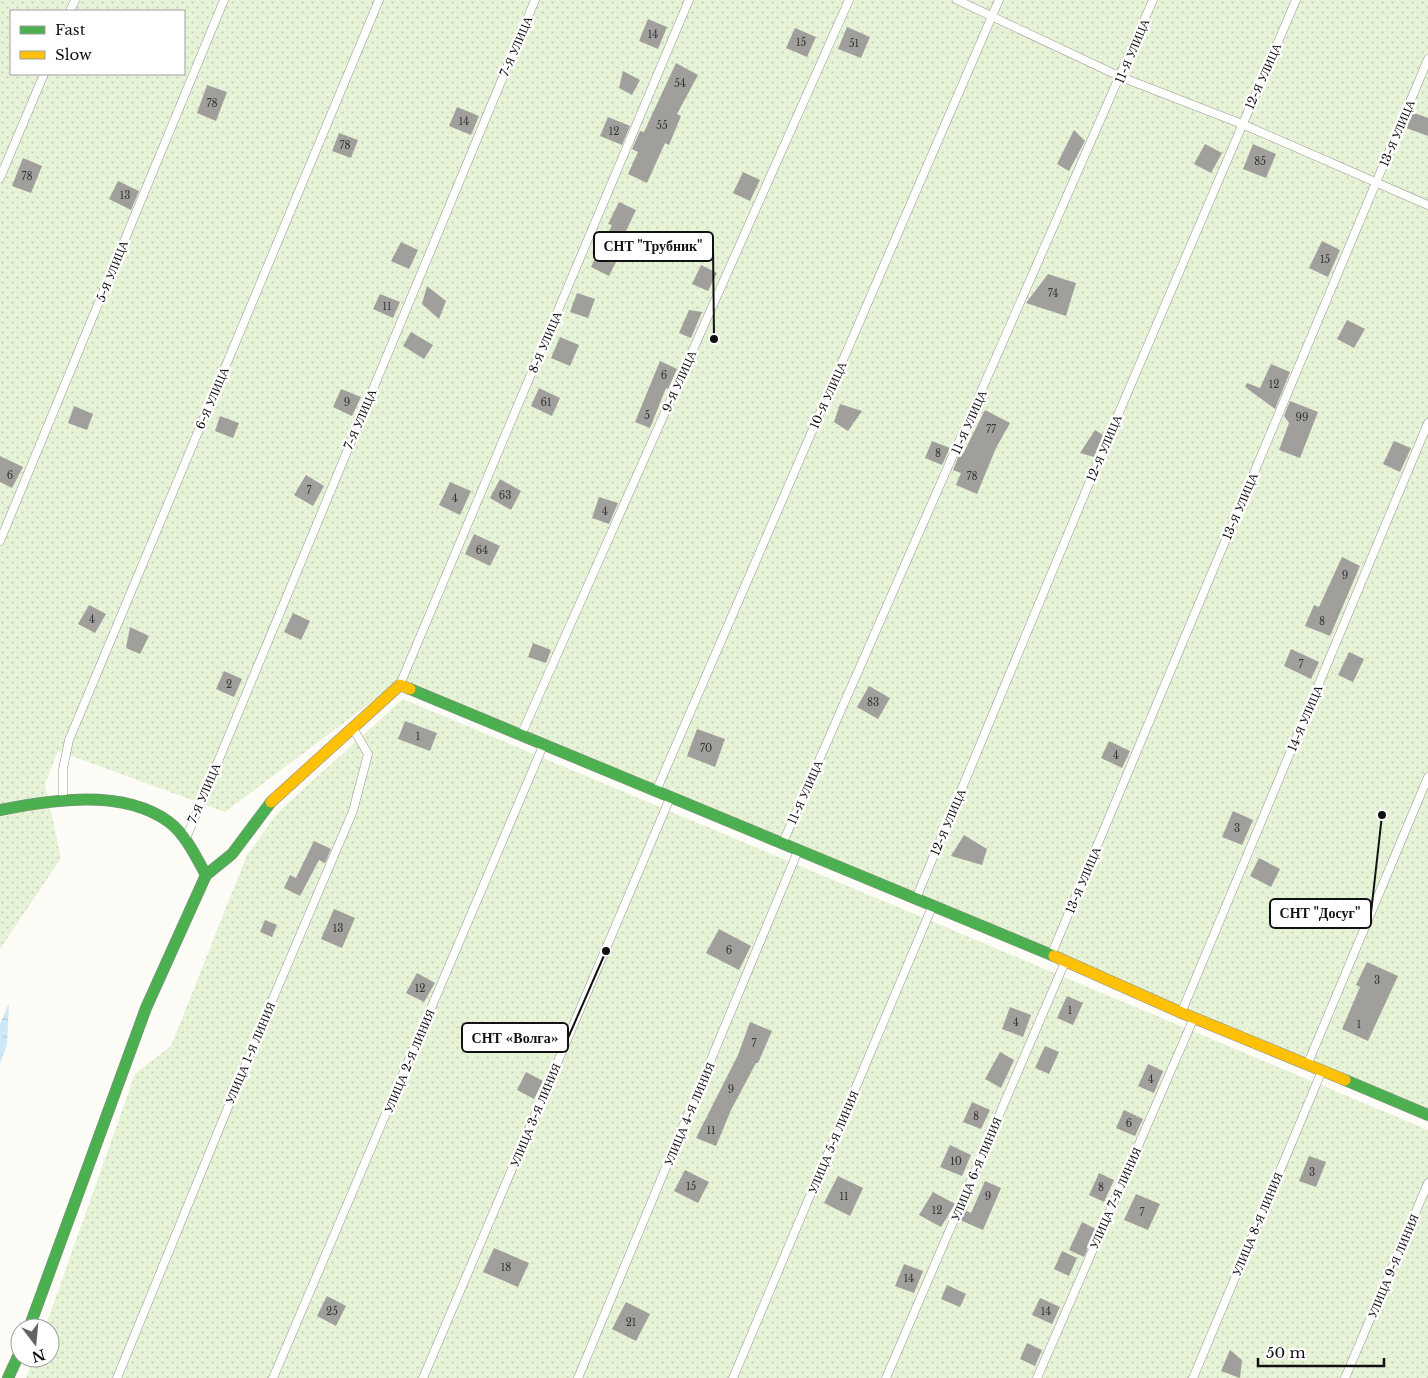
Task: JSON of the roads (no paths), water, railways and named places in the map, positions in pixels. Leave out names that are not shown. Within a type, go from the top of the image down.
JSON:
[{"type":"street","points":[[33,1318],[146,1008],[206,875],[232,854],[265,807],[400,684],[1052,954],[1182,1013],[1428,1115]]},
{"type":"street","points":[[0,810],[63,799],[116,803],[145,810],[167,821],[185,839],[206,875]]},
{"type":"lane","name":"5-Я УЛИЦА","points":[[0,541],[224,0]]},
{"type":"lane","name":"6-Я УЛИЦА","points":[[63,799],[63,769],[69,740],[379,0]]},
{"type":"lane","name":"7-Я УЛИЦА","points":[[185,839],[535,0]]},
{"type":"lane","name":"8-Я УЛИЦА","points":[[400,684],[689,0]]},
{"type":"lane","name":"9-Я УЛИЦА","points":[[521,734],[850,0]]},
{"type":"lane","points":[[957,0],[1121,77],[1242,124],[1428,205]]},
{"type":"lane","name":"10-Я УЛИЦА","points":[[656,790],[1000,0]]},
{"type":"lane","name":"11-Я УЛИЦА","points":[[783,843],[1121,77],[1153,0]]},
{"type":"lane","name":"12-Я УЛИЦА","points":[[916,898],[1104,447],[1296,0]]},
{"type":"lane","name":"13-Я УЛИЦА","points":[[1052,954],[1428,59]]},
{"type":"lane","points":[[0,178],[44,75]]},
{"type":"lane","name":"14-Я УЛИЦА","points":[[1182,1013],[1428,423]]},
{"type":"lane","name":"УЛИЦА 1-Я ЛИНИЯ","points":[[116,1378],[263,1022],[353,811],[368,754],[353,728]]},
{"type":"lane","name":"УЛИЦА 2-Я ЛИНИЯ","points":[[273,1378],[544,744]]},
{"type":"lane","points":[[1307,1065],[1428,777]]},
{"type":"lane","name":"УЛИЦА 3-Я ЛИНИЯ","points":[[423,1378],[670,796]]},
{"type":"lane","name":"УЛИЦА 4-Я ЛИНИЯ","points":[[578,1378],[799,849]]},
{"type":"lane","name":"УЛИЦА 5-Я ЛИНИЯ","points":[[733,1378],[933,905]]},
{"type":"lane","name":"УЛИЦА 6-Я ЛИНИЯ","points":[[886,1378],[1066,960]]},
{"type":"lane","name":"УЛИЦА 7-Я ЛИНИЯ","points":[[1037,1378],[1194,1018]]},
{"type":"lane","name":"УЛИЦА 8-Я ЛИНИЯ","points":[[1193,1378],[1322,1071]]},
{"type":"lane","name":"УЛИЦА 9-Я ЛИНИЯ","points":[[1346,1378],[1428,1183]]},
{"type":"water","points":[[9,1003],[7,1045],[0,1063],[0,1024]]},
{"type":"place","name":"СНТ \"Трубник\"","points":[[714,339]]},
{"type":"place","name":"СНТ \"Досуг\"","points":[[1382,815]]},
{"type":"place","name":"СНТ «Волга»","points":[[606,951]]}]
